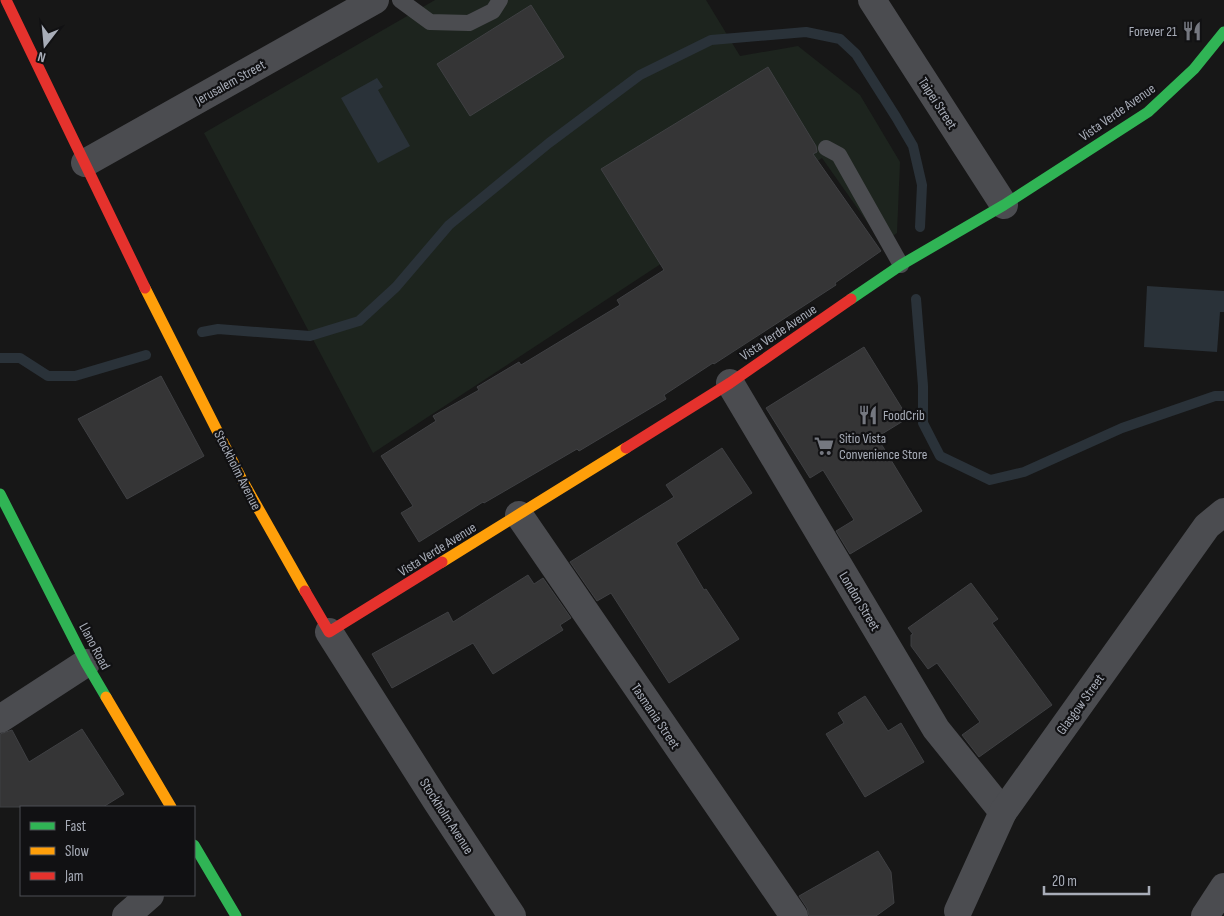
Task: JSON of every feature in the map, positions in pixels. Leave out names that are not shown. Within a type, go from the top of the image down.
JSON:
[{"type":"street","name":"Stockholm Avenue","points":[[6,0],[148,292],[252,498],[290,568],[437,802],[512,916]]},
{"type":"street","name":"Jerusalem Street","points":[[86,163],[376,0]]},
{"type":"street","name":"Taipei Street","points":[[883,5],[1004,205]]},
{"type":"street","name":"Vista Verde Avenue","points":[[329,632],[730,383],[901,265],[1004,205],[1148,112],[1178,85],[1224,32]]},
{"type":"street","name":"London Street","points":[[730,383],[936,729],[1002,812]]},
{"type":"street","name":"Llano Road","points":[[0,494],[86,663],[171,806]]},
{"type":"street","name":"Glasgow Street","points":[[958,911],[1002,812],[1207,526],[1224,512]]},
{"type":"street","name":"Tasmania Street","points":[[519,515],[794,916]]},
{"type":"street","points":[[0,719],[86,663]]},
{"type":"street","points":[[196,855],[236,916]]},
{"type":"street","points":[[1205,916],[1224,886]]},
{"type":"street","points":[[126,916],[149,896]]},
{"type":"lane","points":[[400,0],[430,22],[469,23],[493,12],[500,0]]},
{"type":"lane","points":[[826,148],[839,155],[901,265]]},
{"type":"shaded area","points":[[435,0],[706,0],[740,56],[798,46],[860,95],[900,162],[897,233],[882,243],[822,158],[373,453],[204,133]]},
{"type":"shaded area","points":[[377,78],[383,87],[378,90],[410,146],[378,163],[341,98]]},
{"type":"shaded area","points":[[1147,286],[1224,291],[1224,312],[1220,312],[1217,352],[1144,347]]},
{"type":"building","points":[[531,5],[564,57],[470,116],[437,64]]},
{"type":"building","points":[[768,67],[816,146],[817,152],[813,154],[881,251],[835,283],[836,285],[664,395],[666,399],[579,451],[577,449],[483,502],[419,542],[401,513],[413,506],[381,456],[436,421],[433,416],[479,390],[477,387],[519,362],[521,365],[620,305],[617,300],[664,270],[601,169]]},
{"type":"building","points":[[864,347],[908,418],[877,437],[922,511],[850,554],[836,531],[854,520],[823,470],[810,478],[766,408]]},
{"type":"building","points":[[161,376],[204,456],[127,499],[78,419]]},
{"type":"building","points":[[722,448],[752,493],[676,543],[704,590],[706,589],[739,639],[669,683],[611,593],[597,601],[570,562],[674,497],[666,485]]},
{"type":"building","points":[[528,575],[534,584],[543,578],[571,618],[560,625],[563,630],[493,674],[473,643],[392,688],[372,654],[448,612],[453,622]]},
{"type":"building","points":[[971,583],[998,619],[992,623],[1052,705],[979,757],[962,735],[980,722],[937,663],[928,669],[911,646],[911,635],[913,634],[908,628]]},
{"type":"building","points":[[865,696],[888,731],[901,723],[924,762],[865,797],[826,734],[844,723],[838,713]]},
{"type":"building","points":[[82,729],[124,794],[105,806],[0,807],[0,734],[12,730],[29,762]]},
{"type":"building","points":[[878,851],[891,872],[894,903],[876,916],[809,916],[807,908],[799,896]]},
{"type":"waterway","points":[[202,332],[218,329],[310,336],[359,321],[396,287],[449,225],[549,143],[640,75],[711,40],[806,32],[840,39],[856,54],[913,146],[922,185],[920,227]]},
{"type":"waterway","points":[[916,299],[923,386],[923,423],[940,456],[990,480],[1024,472],[1122,428],[1215,396],[1224,396]]},
{"type":"waterway","points":[[0,358],[20,358],[48,376],[75,376],[146,355]]},
{"type":"traffic: fast","points":[[851,299],[901,265],[1004,205],[1148,112],[1194,69],[1224,32]]},
{"type":"traffic: fast","points":[[0,494],[86,663],[106,697]]},
{"type":"traffic: fast","points":[[195,847],[236,916]]},
{"type":"traffic: slow","points":[[145,288],[241,478],[305,591]]},
{"type":"traffic: slow","points":[[442,562],[626,448]]},
{"type":"traffic: slow","points":[[106,697],[170,806]]},
{"type":"traffic: jam","points":[[6,0],[145,288]]},
{"type":"traffic: jam","points":[[626,448],[730,383],[851,299]]},
{"type":"traffic: jam","points":[[305,591],[329,632],[442,562]]},
{"type":"place","name":"Forever 21","points":[[1192,31]]},
{"type":"place","name":"FoodCrib","points":[[868,415]]},
{"type":"place","name":"Sitio Vista Convenience Store","points":[[824,446]]}]
